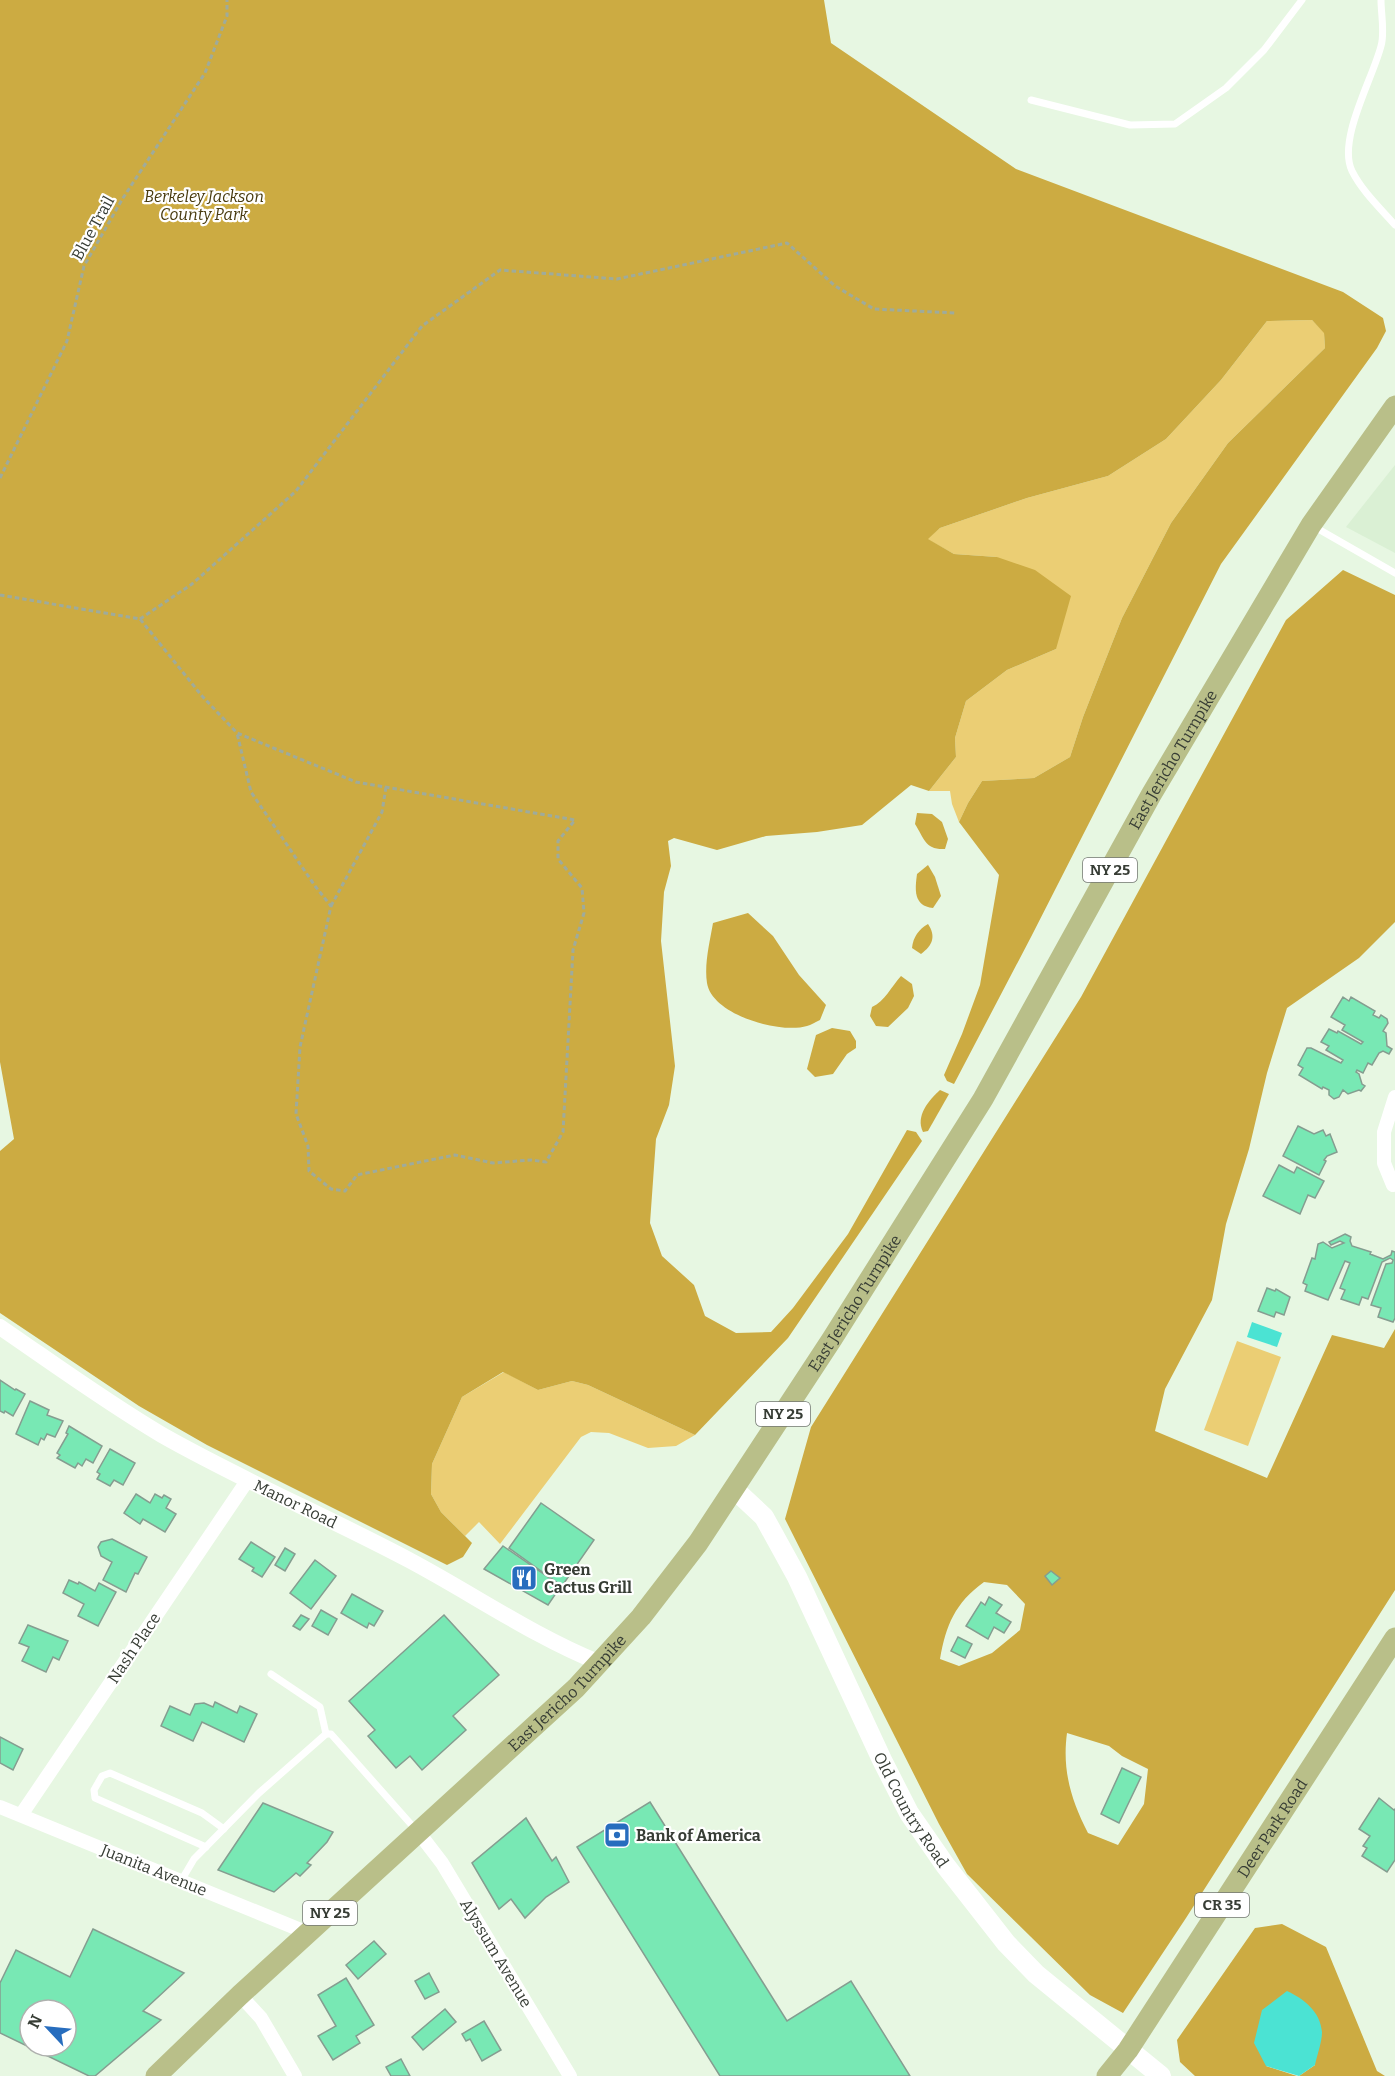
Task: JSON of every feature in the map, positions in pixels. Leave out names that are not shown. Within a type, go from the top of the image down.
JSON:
[{"type":"main road","name":"East Jericho Turnpike","points":[[156,2076],[240,1995],[419,1833],[600,1663],[641,1617],[698,1543],[832,1340],[983,1099],[1151,795],[1311,525],[1395,406]]},
{"type":"main road","name":"Old Country Road","points":[[734,1489],[764,1517],[797,1577],[882,1760],[909,1812],[945,1865],[1006,1943],[1036,1974],[1161,2076]]},
{"type":"main road","name":"Deer Park Road","points":[[1107,2076],[1128,2050],[1395,1638]]},
{"type":"street","points":[[1393,1185],[1384,1163],[1384,1132],[1395,1097]]},
{"type":"street","name":"Manor Road","points":[[0,1327],[91,1391],[162,1434],[247,1481],[407,1559],[554,1643],[600,1663]]},
{"type":"street","name":"Nash Place","points":[[21,1815],[247,1481]]},
{"type":"street","name":"Juanita Avenue","points":[[0,1807],[308,1933]]},
{"type":"street","name":"Alyssum Avenue","points":[[419,1833],[442,1863],[570,2076]]},
{"type":"street","points":[[240,1995],[261,2018],[295,2076]]},
{"type":"lane","points":[[1031,100],[1130,125],[1175,124],[1226,88],[1264,50],[1302,0]]},
{"type":"lane","points":[[1381,0],[1382,44],[1354,118],[1348,155],[1352,170],[1363,187],[1395,225]]},
{"type":"lane","points":[[1311,525],[1395,573]]},
{"type":"lane","points":[[271,1674],[320,1707],[326,1734]]},
{"type":"lane","points":[[181,1881],[194,1859],[259,1794],[326,1734],[331,1734],[419,1833]]},
{"type":"lane","points":[[206,1847],[95,1798],[94,1790],[102,1776],[110,1773],[192,1808],[224,1829]]},
{"type":"path","name":"Blue Trail","points":[[0,478],[67,341],[84,266],[123,198],[205,73],[227,16],[227,0]]},
{"type":"path","points":[[140,619],[192,584],[296,491],[422,326],[500,270],[617,279],[787,243],[835,286],[874,309],[955,313]]},
{"type":"path","points":[[0,595],[140,619],[202,696],[237,733],[356,782],[386,787],[575,820],[558,841],[558,859],[582,888],[584,913],[573,950],[563,1132],[546,1162],[531,1160],[493,1163],[455,1155],[357,1175],[345,1191],[331,1189],[309,1171],[309,1146],[296,1114],[300,1047],[331,906],[382,812],[386,787]]},
{"type":"path","points":[[237,733],[251,792],[331,906]]},
{"type":"shaded area","points":[[1312,320],[1324,332],[1325,348],[1228,443],[1171,523],[1122,618],[1083,717],[1070,757],[1034,778],[982,781],[959,822],[950,791],[929,791],[956,757],[955,738],[966,701],[1007,670],[1056,649],[997,557],[954,554],[927,539],[940,528],[1027,498],[1108,476],[1166,439],[1221,380],[1267,321]]},
{"type":"shaded area","points":[[1395,465],[1395,553],[1346,527]]},
{"type":"shaded area","points":[[1237,1341],[1281,1357],[1248,1446],[1204,1430]]},
{"type":"shaded area","points":[[504,1372],[538,1390],[572,1381],[588,1385],[695,1435],[676,1446],[648,1448],[609,1433],[591,1432],[581,1437],[500,1544],[479,1522],[465,1536],[441,1512],[431,1494],[432,1464],[462,1397]]},
{"type":"green space","name":"Berkeley Jackson County Park","points":[[0,0],[824,0],[831,43],[1016,169],[1343,292],[1383,318],[1386,331],[1377,348],[1221,564],[954,1084],[947,1081],[944,1075],[980,985],[999,875],[959,822],[982,781],[1034,778],[1070,757],[1083,717],[1122,618],[1171,523],[1228,443],[1325,348],[1324,333],[1312,320],[1267,321],[1221,380],[1166,439],[1108,476],[1027,498],[940,528],[928,539],[954,554],[997,557],[1035,570],[1071,596],[1056,649],[1007,670],[966,701],[955,738],[956,757],[929,791],[911,785],[862,825],[817,832],[766,836],[717,850],[674,838],[668,841],[671,866],[664,892],[661,941],[675,1066],[669,1105],[656,1139],[650,1223],[662,1256],[694,1285],[705,1316],[736,1333],[771,1332],[793,1308],[848,1234],[907,1130],[916,1132],[922,1141],[788,1338],[695,1435],[588,1385],[572,1381],[538,1390],[503,1372],[462,1397],[432,1464],[431,1494],[441,1512],[472,1543],[463,1557],[447,1565],[207,1445],[139,1406],[0,1313],[0,1151],[14,1139],[0,1062]]},
{"type":"green space","points":[[1343,570],[1395,595],[1395,922],[1359,958],[1287,1008],[1226,1224],[1212,1300],[1165,1389],[1155,1431],[1267,1478],[1332,1335],[1384,1348],[1395,1329],[1395,1590],[1123,2013],[1090,1995],[967,1874],[939,1824],[785,1519],[811,1427],[1081,997],[1286,620]],"holes":[[[984,1582],[1007,1585],[1025,1604],[1020,1630],[992,1653],[959,1666],[940,1659],[945,1636],[953,1616],[966,1598]],[[1067,1733],[1109,1746],[1122,1756],[1148,1769],[1144,1804],[1118,1845],[1088,1833],[1082,1821],[1069,1784],[1066,1760]]]},
{"type":"green space","points":[[917,813],[932,814],[942,822],[948,839],[945,849],[938,849],[926,842],[915,824]]},
{"type":"green space","points":[[928,865],[935,877],[941,896],[933,908],[922,904],[916,891],[917,874]]},
{"type":"green space","points":[[748,913],[773,936],[799,975],[826,1005],[820,1020],[809,1026],[795,1028],[765,1024],[734,1013],[712,994],[707,983],[706,968],[713,923]]},
{"type":"green space","points":[[928,924],[932,932],[932,940],[921,954],[912,948],[917,934]]},
{"type":"green space","points":[[901,976],[912,984],[914,996],[908,1008],[888,1027],[876,1026],[870,1016],[872,1007],[884,997]]},
{"type":"green space","points":[[832,1028],[850,1031],[856,1041],[856,1048],[847,1054],[833,1074],[815,1077],[807,1069],[816,1035]]},
{"type":"green space","points":[[940,1090],[949,1094],[928,1131],[923,1132],[921,1120],[924,1109]]},
{"type":"green space","points":[[1282,1924],[1326,1947],[1377,2071],[1385,2076],[1299,2076],[1315,2065],[1266,2066],[1297,2076],[1195,2076],[1180,2062],[1177,2040],[1255,1928]]},
{"type":"water","points":[[1252,1322],[1282,1333],[1277,1347],[1247,1337]]},
{"type":"water","points":[[1287,1991],[1315,2012],[1322,2032],[1315,2065],[1299,2076],[1266,2066],[1254,2043],[1262,2010]]},
{"type":"building","points":[[1343,997],[1349,1001],[1351,997],[1375,1011],[1373,1015],[1379,1018],[1381,1015],[1387,1019],[1388,1023],[1383,1031],[1386,1033],[1387,1046],[1392,1049],[1389,1054],[1383,1051],[1379,1053],[1372,1065],[1368,1063],[1363,1073],[1357,1070],[1365,1086],[1361,1091],[1348,1094],[1343,1090],[1339,1097],[1334,1099],[1329,1095],[1329,1090],[1323,1087],[1322,1089],[1299,1075],[1303,1068],[1298,1065],[1307,1048],[1341,1063],[1343,1060],[1326,1050],[1329,1046],[1321,1042],[1329,1029],[1337,1033],[1338,1031],[1361,1044],[1363,1042],[1342,1030],[1345,1025],[1331,1017]]},
{"type":"building","points":[[1298,1126],[1314,1134],[1323,1130],[1326,1136],[1330,1134],[1337,1152],[1327,1156],[1319,1175],[1283,1156]]},
{"type":"building","points":[[1279,1165],[1294,1173],[1297,1167],[1324,1181],[1315,1198],[1308,1195],[1300,1214],[1263,1196]]},
{"type":"building","points":[[1345,1234],[1351,1237],[1352,1246],[1371,1252],[1370,1254],[1383,1259],[1391,1255],[1392,1251],[1395,1252],[1395,1318],[1393,1322],[1378,1317],[1381,1308],[1371,1305],[1386,1264],[1392,1263],[1393,1260],[1390,1258],[1382,1262],[1368,1299],[1362,1297],[1359,1305],[1341,1299],[1345,1290],[1340,1288],[1350,1263],[1345,1261],[1328,1300],[1305,1291],[1307,1285],[1303,1283],[1312,1258],[1315,1259],[1318,1244],[1323,1242],[1332,1248],[1344,1243],[1340,1241],[1331,1245],[1329,1242]]},
{"type":"building","points":[[1267,1288],[1275,1291],[1276,1289],[1290,1297],[1284,1315],[1276,1312],[1274,1317],[1258,1311]]},
{"type":"building","points":[[0,1380],[25,1394],[13,1416],[0,1411]]},
{"type":"building","points":[[30,1401],[49,1410],[47,1415],[63,1421],[55,1437],[47,1434],[44,1440],[41,1438],[38,1445],[16,1434]]},
{"type":"building","points":[[69,1426],[102,1446],[93,1463],[86,1459],[82,1466],[78,1463],[75,1468],[57,1458],[60,1455],[57,1453],[68,1434],[66,1433]]},
{"type":"building","points":[[110,1449],[135,1463],[123,1485],[114,1480],[110,1486],[97,1479],[100,1474],[97,1472]]},
{"type":"building","points":[[136,1494],[150,1503],[155,1494],[171,1499],[166,1508],[176,1514],[165,1532],[143,1519],[140,1524],[124,1513]]},
{"type":"building","points":[[541,1503],[594,1540],[562,1586],[509,1548]]},
{"type":"building","points":[[112,1539],[147,1557],[138,1574],[135,1573],[126,1592],[103,1580],[112,1562],[101,1556],[98,1547],[101,1542]]},
{"type":"building","points":[[251,1542],[275,1557],[262,1577],[252,1571],[254,1568],[239,1559]]},
{"type":"building","name":"Green Cactus Grill","points":[[503,1546],[561,1586],[548,1605],[484,1569]]},
{"type":"building","points":[[285,1548],[295,1554],[285,1571],[275,1565]]},
{"type":"building","points":[[315,1560],[336,1576],[311,1609],[290,1593]]},
{"type":"building","points":[[1051,1571],[1060,1578],[1052,1585],[1045,1576]]},
{"type":"building","points":[[69,1580],[78,1584],[79,1582],[95,1591],[99,1583],[116,1592],[98,1626],[78,1616],[84,1604],[63,1593]]},
{"type":"building","points":[[352,1594],[383,1611],[374,1626],[369,1623],[367,1628],[341,1613]]},
{"type":"building","points":[[989,1597],[1002,1605],[996,1613],[1011,1622],[1004,1633],[994,1627],[988,1639],[966,1626],[981,1602],[985,1605]]},
{"type":"building","points":[[321,1610],[337,1619],[328,1635],[312,1626]]},
{"type":"building","points":[[301,1615],[309,1619],[300,1630],[293,1626]]},
{"type":"building","points":[[444,1615],[499,1675],[453,1716],[466,1730],[422,1770],[410,1756],[396,1768],[368,1736],[375,1730],[349,1701]]},
{"type":"building","points":[[28,1625],[68,1641],[59,1660],[53,1657],[46,1672],[22,1661],[29,1647],[19,1643]]},
{"type":"building","points":[[958,1637],[972,1644],[965,1658],[951,1651]]},
{"type":"building","points":[[215,1702],[237,1713],[240,1706],[257,1714],[244,1742],[202,1722],[193,1741],[161,1726],[170,1706],[190,1715],[195,1704],[204,1703],[213,1707]]},
{"type":"building","points":[[0,1737],[23,1749],[13,1770],[0,1763]]},
{"type":"building","points":[[1122,1768],[1141,1777],[1119,1823],[1101,1814]]},
{"type":"building","points":[[1379,1798],[1395,1809],[1395,1860],[1387,1872],[1362,1856],[1367,1848],[1363,1846],[1370,1836],[1359,1829]]},
{"type":"building","points":[[650,1802],[787,2021],[851,1981],[910,2076],[720,2076],[577,1847]]},
{"type":"building","points":[[263,1803],[333,1832],[327,1842],[307,1863],[311,1865],[300,1876],[296,1873],[274,1892],[218,1870]]},
{"type":"building","points":[[526,1818],[552,1861],[556,1857],[569,1882],[546,1897],[525,1918],[511,1899],[499,1909],[472,1863]]},
{"type":"building","points":[[93,1929],[184,1973],[143,2011],[161,2020],[95,2076],[89,2076],[52,2058],[78,2058],[78,1998],[18,1998],[18,2042],[0,2033],[0,1983],[16,1950],[70,1977]]},
{"type":"building","points":[[374,1941],[386,1954],[358,1979],[346,1965]]},
{"type":"building","points":[[429,1973],[439,1992],[425,1999],[415,1981]]},
{"type":"building","points":[[346,1978],[374,2025],[356,2036],[360,2043],[333,2060],[318,2036],[336,2026],[318,1995]]},
{"type":"building","points":[[445,2009],[456,2022],[423,2050],[412,2037]]},
{"type":"building","points":[[484,2021],[501,2050],[482,2061],[470,2039],[466,2041],[462,2034]]},
{"type":"building","points":[[401,2059],[410,2076],[391,2076],[386,2067]]},
{"type":"place","name":"Green Cactus Grill","points":[[524,1578]]},
{"type":"place","name":"Bank of America","points":[[617,1835]]}]
